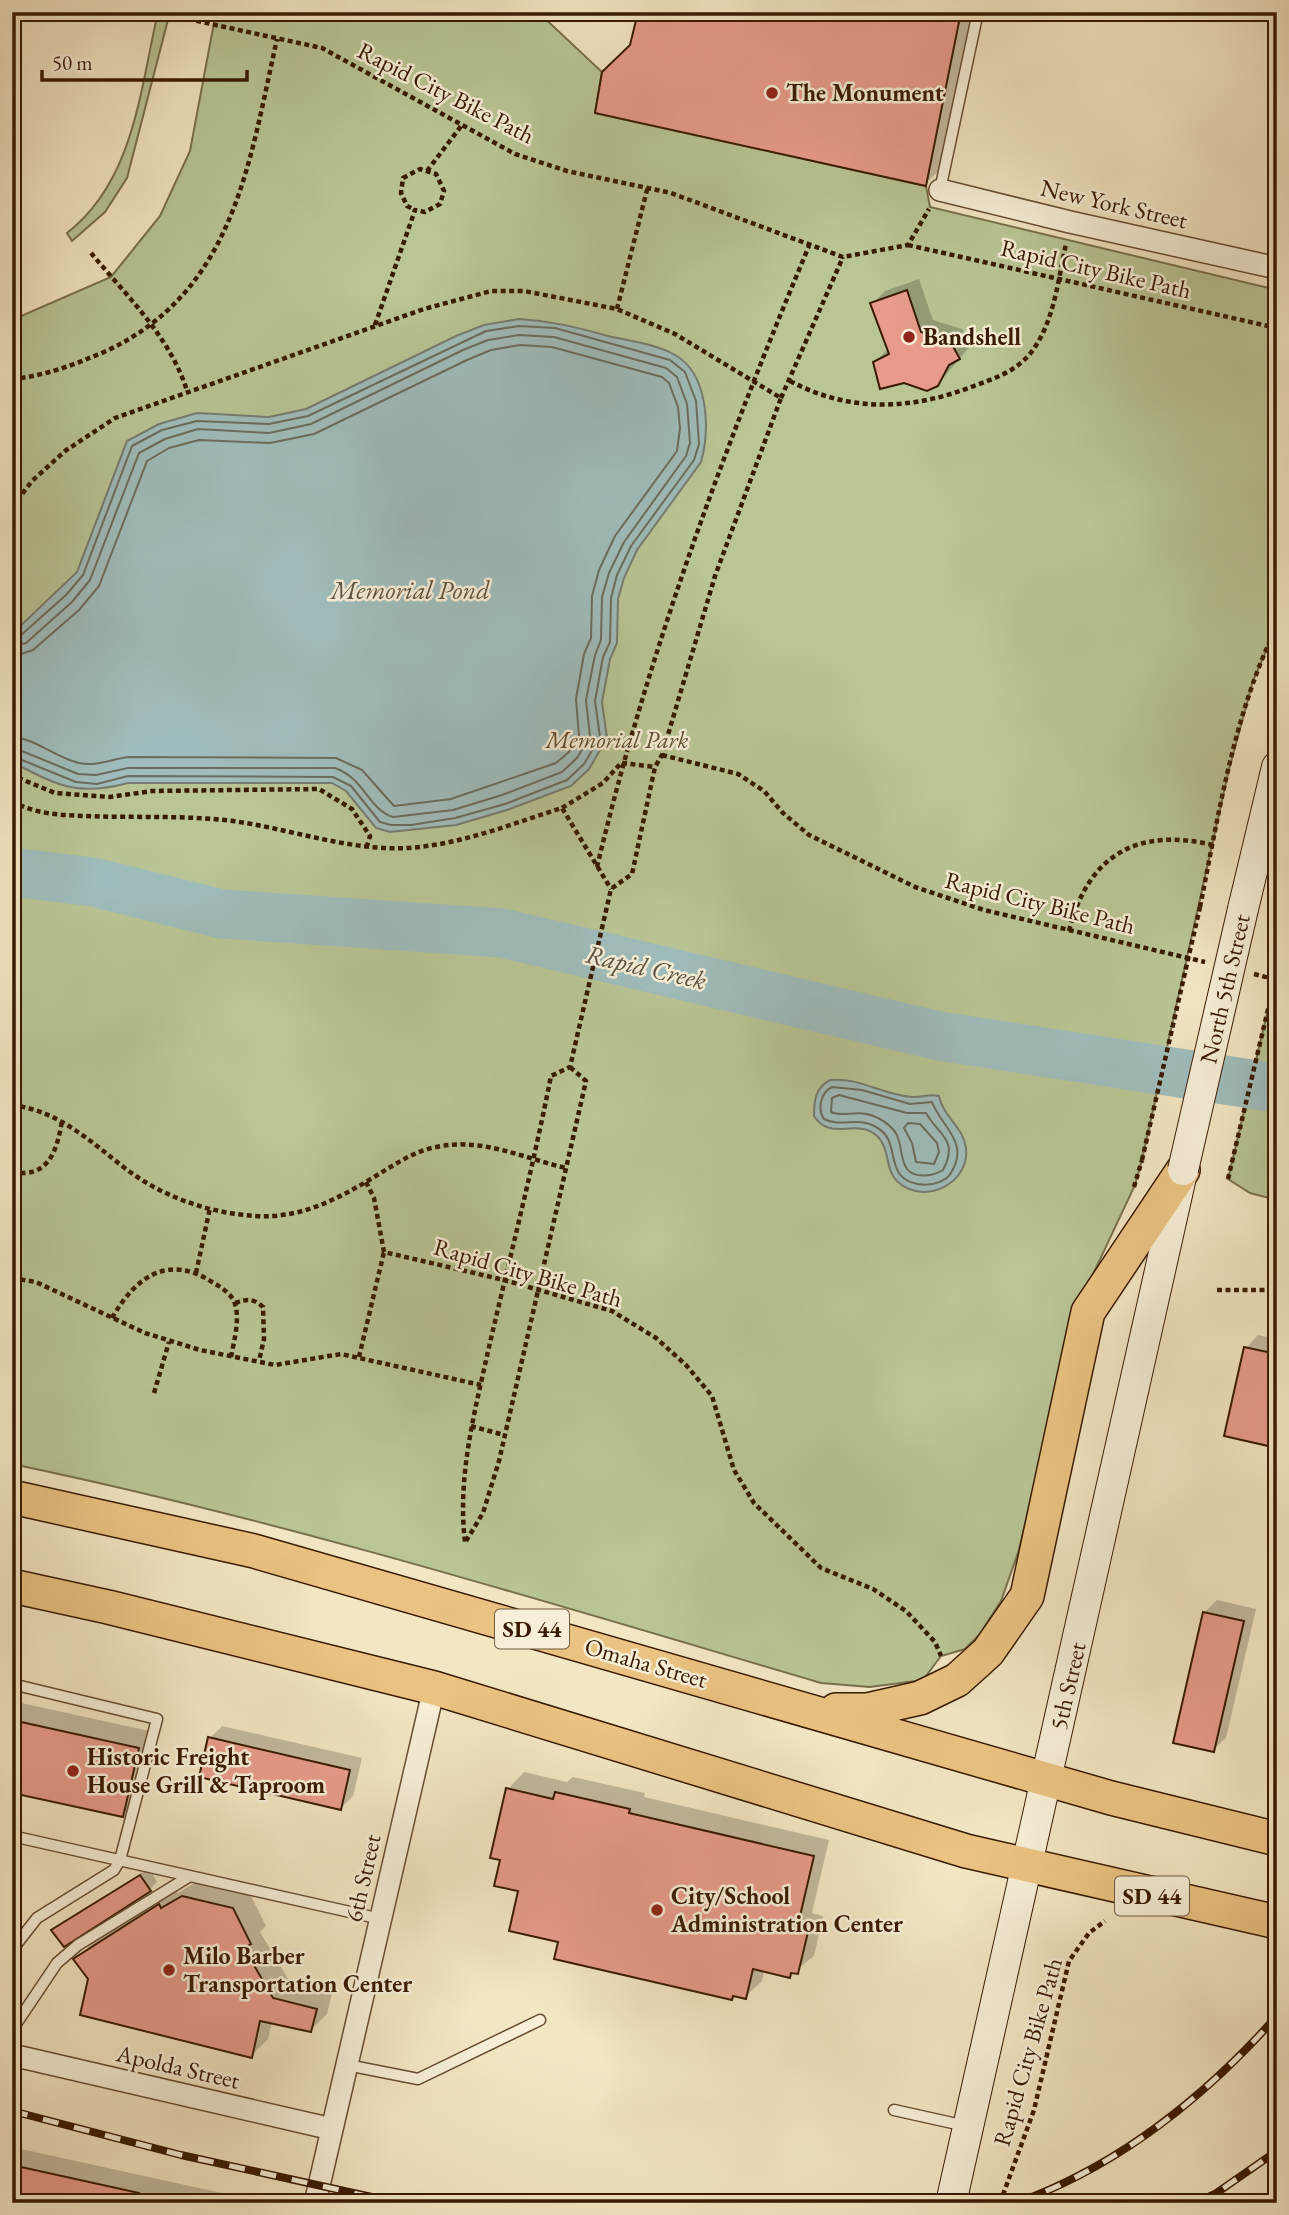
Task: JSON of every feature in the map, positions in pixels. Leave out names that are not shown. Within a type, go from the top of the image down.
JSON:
[{"type":"main road","name":"North 5th Street","points":[[1183,1170],[1277,767]]},
{"type":"main road","points":[[808,1710],[867,1710],[920,1698],[957,1680],[988,1652],[1027,1596],[1088,1312],[1183,1170]]},
{"type":"main road","name":"5th Street","points":[[951,2203],[1183,1170]]},
{"type":"main road","name":"Omaha Street","points":[[12,1497],[254,1551],[1047,1779],[1277,1839]]},
{"type":"main road","name":"SD 44","points":[[12,1586],[108,1606],[434,1688],[954,1848],[1277,1922]]},
{"type":"street","name":"New York Street","points":[[940,190],[1277,268]]},
{"type":"street","name":"6th Street","points":[[315,2203],[434,1688]]},
{"type":"street","name":"Apolda Street","points":[[12,2055],[332,2129]]},
{"type":"lane","points":[[940,190],[978,12]]},
{"type":"lane","points":[[12,1684],[158,1719],[120,1860],[114,1870],[37,1918],[12,1950]]},
{"type":"lane","points":[[12,1836],[381,1919]]},
{"type":"lane","points":[[12,2030],[57,1963],[78,1945],[190,1876]]},
{"type":"lane","points":[[347,2064],[418,2079],[540,2020]]},
{"type":"lane","points":[[894,2110],[968,2126]]},
{"type":"path","name":"Rapid City Bike Path","points":[[188,19],[322,48],[515,153],[567,171],[648,186],[843,257],[908,245],[1277,328]]},
{"type":"path","points":[[12,379],[41,377],[119,344],[150,324],[190,287],[207,265],[224,233],[248,170],[277,39]]},
{"type":"path","points":[[427,171],[431,162],[463,125]]},
{"type":"path","points":[[420,169],[436,174],[444,191],[440,204],[425,212],[415,210],[407,206],[401,192],[403,178],[420,169]]},
{"type":"path","points":[[617,309],[648,186]]},
{"type":"path","points":[[908,245],[940,190]]},
{"type":"path","points":[[375,326],[415,210]]},
{"type":"path","points":[[790,381],[830,399],[862,404],[909,405],[947,397],[1009,373],[1029,354],[1041,334],[1058,278],[1070,222]]},
{"type":"path","points":[[597,867],[622,763],[684,568],[752,383],[809,246]]},
{"type":"path","points":[[91,253],[150,324],[180,368],[187,391]]},
{"type":"path","points":[[570,1067],[586,1081],[504,1435],[483,1513],[465,1542],[460,1506],[471,1426],[534,1161],[551,1076],[570,1067],[611,889],[632,874],[655,767],[662,755],[715,576],[781,398],[843,257]]},
{"type":"path","points":[[12,507],[48,465],[82,438],[115,418],[450,300],[491,291],[524,291],[617,309],[675,334],[752,383],[781,398]]},
{"type":"path","points":[[12,496],[19,498]]},
{"type":"path","points":[[1142,1160],[1247,702],[1277,626]]},
{"type":"path","name":"Rapid City Bike Path","points":[[662,755],[738,774],[764,791],[783,813],[809,835],[915,887],[984,910],[1217,965]]},
{"type":"path","points":[[622,763],[655,767]]},
{"type":"path","points":[[12,802],[25,809],[64,816],[231,821],[367,846],[404,848],[445,844],[562,808],[603,783],[622,763]]},
{"type":"path","points":[[12,782],[16,777],[55,793],[110,797],[152,791],[245,793],[319,789],[352,809],[370,836],[367,846]]},
{"type":"path","points":[[562,808],[611,889]]},
{"type":"path","points":[[1069,931],[1081,892],[1090,878],[1104,864],[1126,850],[1173,838],[1213,845]]},
{"type":"path","points":[[1241,971],[1277,980]]},
{"type":"path","points":[[1228,1179],[1277,971]]},
{"type":"path","points":[[12,1105],[36,1108],[62,1121],[99,1145],[127,1170],[174,1198],[210,1208],[257,1216],[322,1207],[406,1158],[435,1147],[466,1143],[566,1168]]},
{"type":"path","points":[[12,1172],[32,1172],[44,1168],[58,1146],[62,1121]]},
{"type":"path","points":[[359,1357],[384,1252],[374,1198],[366,1182]]},
{"type":"path","points":[[196,1273],[210,1208]]},
{"type":"path","name":"Rapid City Bike Path","points":[[384,1252],[504,1280],[611,1311],[631,1320],[686,1365],[712,1396],[734,1469],[754,1503],[821,1568],[873,1589],[906,1611],[935,1642],[946,1664]]},
{"type":"path","points":[[112,1318],[126,1294],[144,1278],[162,1270],[196,1273],[225,1289],[235,1303],[237,1324],[231,1357]]},
{"type":"path","points":[[12,1278],[36,1282],[169,1342],[231,1357],[289,1365],[328,1354],[359,1357],[481,1385]]},
{"type":"path","points":[[1217,1290],[1277,1290]]},
{"type":"path","points":[[235,1303],[247,1299],[256,1300],[263,1307],[264,1339],[259,1362]]},
{"type":"path","points":[[153,1393],[169,1342]]},
{"type":"path","points":[[471,1426],[504,1435]]},
{"type":"path","name":"Rapid City Bike Path","points":[[1000,2203],[1034,2110],[1069,1961],[1089,1933],[1105,1921]]},
{"type":"green space","points":[[158,12],[170,12],[127,178],[105,212],[72,241],[67,233],[89,212],[107,188],[131,132]]},
{"type":"green space","name":"Memorial Park","points":[[216,12],[538,12],[602,72],[595,113],[926,186],[930,207],[1277,290],[1277,626],[1253,681],[1229,769],[1142,1160],[1135,1185],[1079,1304],[1065,1351],[1019,1550],[1001,1601],[979,1635],[965,1649],[941,1656],[923,1680],[870,1687],[821,1683],[419,1565],[216,1511],[12,1464],[12,317],[19,317],[111,277],[160,216],[190,151]]},
{"type":"green space","points":[[1277,971],[1277,1200],[1250,1193],[1228,1179]]},
{"type":"water","name":"Memorial Pond","points":[[519,319],[564,325],[668,351],[686,364],[695,375],[701,389],[706,419],[701,462],[637,550],[624,578],[618,599],[617,643],[610,659],[602,702],[607,738],[589,769],[571,786],[507,810],[456,825],[390,832],[376,828],[346,791],[332,783],[128,783],[83,789],[58,784],[12,760],[12,638],[16,630],[77,572],[127,441],[159,424],[197,413],[269,417],[306,409],[456,336],[484,325]]},
{"type":"water","points":[[830,1080],[851,1081],[901,1096],[939,1096],[944,1110],[964,1140],[965,1160],[961,1171],[944,1187],[932,1191],[909,1189],[898,1182],[891,1171],[884,1146],[876,1135],[868,1130],[828,1128],[814,1116],[816,1095]]},
{"type":"building","name":"The Monument","points":[[638,12],[961,12],[926,186],[595,113],[602,72],[630,45]]},
{"type":"building","name":"Bandshell","points":[[907,290],[921,332],[950,341],[960,359],[949,365],[938,386],[927,391],[904,383],[880,389],[873,362],[889,354],[870,303]]},
{"type":"building","points":[[1244,1347],[1277,1354],[1277,1448],[1224,1436]]},
{"type":"building","points":[[1203,1612],[1244,1621],[1214,1752],[1173,1743]]},
{"type":"building","name":"Historic Freight House Grill & Taproom","points":[[12,1720],[139,1748],[123,1817],[12,1793]]},
{"type":"building","points":[[208,1737],[350,1770],[341,1810],[199,1777]]},
{"type":"building","name":"City/School Administration Center","points":[[506,1788],[553,1799],[555,1792],[630,1809],[629,1813],[814,1856],[797,1929],[808,1932],[798,1974],[791,1973],[790,1978],[753,1969],[746,1999],[733,1996],[732,2000],[554,1959],[558,1942],[509,1931],[518,1891],[494,1886],[500,1860],[490,1858]]},
{"type":"building","points":[[140,1875],[151,1891],[64,1947],[51,1930]]},
{"type":"building","name":"Milo Barber Transportation Center","points":[[182,1896],[233,1908],[251,1944],[244,1948],[273,1998],[317,2009],[311,2032],[260,2021],[252,2058],[80,2015],[88,1979],[73,1959],[159,1904],[161,1908]]},
{"type":"building","points":[[12,2165],[139,2193],[138,2203],[12,2203]]},
{"type":"waterway","name":"Rapid Creek","points":[[12,872],[93,882],[222,914],[502,933],[939,1036],[1277,1088]]},
{"type":"railway","points":[[1016,2203],[1090,2170],[1158,2126],[1220,2075],[1277,2016]]},
{"type":"railway","points":[[12,2111],[181,2155],[399,2203]]},
{"type":"railway","points":[[1195,2203],[1215,2194],[1277,2151]]},
{"type":"railway","points":[[447,2198],[486,2203]]},
{"type":"place","name":"The Monument","points":[[772,93]]},
{"type":"place","name":"Bandshell","points":[[909,337]]},
{"type":"place","name":"Historic Freight House Grill & Taproom","points":[[73,1771]]},
{"type":"place","name":"City/School Administration Center","points":[[657,1910]]},
{"type":"place","name":"Milo Barber Transportation Center","points":[[169,1970]]}]
